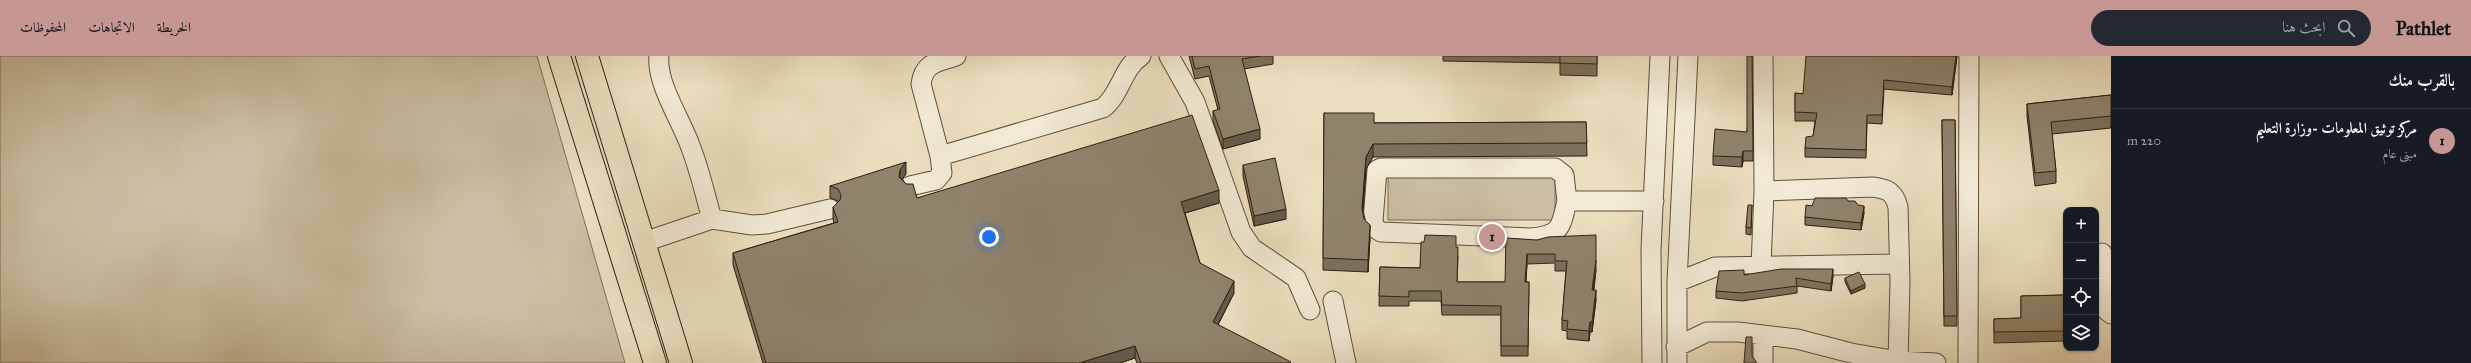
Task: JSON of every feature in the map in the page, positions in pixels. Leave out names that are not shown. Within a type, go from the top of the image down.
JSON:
[{"type":"highway","points":[[560,56],[655,363]]},
{"type":"highway","points":[[587,56],[681,363]]},
{"type":"street","points":[[659,56],[662,80],[691,148],[712,219]]},
{"type":"street","points":[[910,186],[936,180],[942,173],[940,156],[921,84],[922,74],[930,65],[956,56]]},
{"type":"street","points":[[940,156],[1103,108],[1110,102],[1131,62],[1141,56]]},
{"type":"street","points":[[1169,56],[1195,102],[1241,232],[1252,248],[1296,278],[1310,310]]},
{"type":"street","points":[[1652,363],[1651,250],[1660,56]]},
{"type":"street","points":[[1677,355],[1677,282],[1688,56]]},
{"type":"street","points":[[1761,267],[1764,191],[1763,56]]},
{"type":"street","points":[[1968,56],[1968,363]]},
{"type":"street","points":[[1381,168],[1555,168],[1564,175],[1567,201],[1561,228],[1553,234],[1542,237],[1381,232],[1375,228],[1373,221],[1377,170],[1381,168]]},
{"type":"street","points":[[1764,191],[1873,187],[1887,189],[1895,196],[1898,207],[1898,361]]},
{"type":"street","points":[[1567,201],[1654,201]]},
{"type":"street","points":[[644,242],[712,219],[752,225],[767,224],[830,209]]},
{"type":"street","points":[[2102,253],[2105,309],[2111,314]]},
{"type":"street","points":[[1677,282],[1715,267],[1899,264]]},
{"type":"street","points":[[1333,301],[1346,363]]},
{"type":"street","points":[[1677,355],[1707,332],[1738,332],[1797,339],[1851,353],[1898,361],[1936,363]]},
{"type":"street","points":[[1763,335],[1763,363]]},
{"type":"shaded area","points":[[0,56],[537,56],[625,363],[0,363]]},
{"type":"shaded area","points":[[1388,177],[1555,177],[1555,220],[1388,220]]},
{"type":"building","points":[[1192,56],[1260,56],[1242,59],[1260,129],[1223,139],[1213,111],[1220,109],[1209,66],[1195,69]]},
{"type":"building","points":[[1560,56],[1597,56],[1597,64],[1560,63]]},
{"type":"building","points":[[1747,56],[1752,56],[1753,151],[1743,151],[1742,157],[1713,156],[1715,129],[1747,132]]},
{"type":"building","points":[[1806,56],[1956,56],[1952,87],[1884,80],[1882,115],[1867,115],[1866,150],[1805,148],[1806,137],[1813,136],[1817,113],[1795,112],[1795,93],[1803,94]]},
{"type":"building","points":[[2111,95],[2111,116],[2051,122],[2056,171],[2035,173],[2027,104]]},
{"type":"building","points":[[1324,113],[1374,113],[1374,123],[1586,122],[1587,143],[1373,144],[1366,157],[1362,208],[1364,219],[1370,225],[1368,260],[1323,258]]},
{"type":"building","points":[[1192,115],[1219,190],[1181,202],[1200,263],[1234,281],[1213,322],[1291,362],[1290,363],[1141,363],[1135,346],[1079,363],[766,363],[733,253],[838,222],[833,207],[840,200],[841,195],[838,189],[830,186],[906,162],[900,170],[899,177],[906,184],[913,184],[917,198]]},
{"type":"building","points":[[1942,120],[1955,120],[1957,316],[1944,316]]},
{"type":"building","points":[[1275,158],[1286,209],[1254,216],[1243,165]]},
{"type":"building","points":[[1815,198],[1846,198],[1848,201],[1855,201],[1858,205],[1864,206],[1861,223],[1805,217],[1806,205],[1812,206]]},
{"type":"building","points":[[1748,205],[1752,205],[1751,228],[1746,227]]},
{"type":"building","points":[[1425,235],[1456,236],[1456,247],[1458,247],[1457,282],[1505,282],[1506,238],[1537,240],[1548,237],[1596,235],[1596,260],[1592,290],[1596,290],[1592,322],[1590,322],[1589,331],[1567,329],[1568,321],[1562,320],[1567,261],[1555,261],[1555,254],[1527,254],[1525,282],[1529,282],[1528,346],[1501,346],[1501,306],[1442,305],[1441,291],[1409,291],[1409,297],[1379,296],[1380,267],[1420,268],[1421,242],[1424,242]]},
{"type":"building","points":[[1781,269],[1833,269],[1831,284],[1796,278],[1797,286],[1742,293],[1716,291],[1719,271],[1744,270],[1744,275]]},
{"type":"building","points":[[1859,272],[1865,284],[1851,291],[1845,278]]},
{"type":"building","points":[[2063,295],[2063,331],[1994,332],[1994,319],[2021,318],[2021,296]]},
{"type":"building","points":[[1746,337],[1752,337],[1752,356],[1757,363],[1744,363]]},
{"type":"place","name":"مركز توثيق المعلومات -وزارة التعليم","points":[[1492,237]]}]
